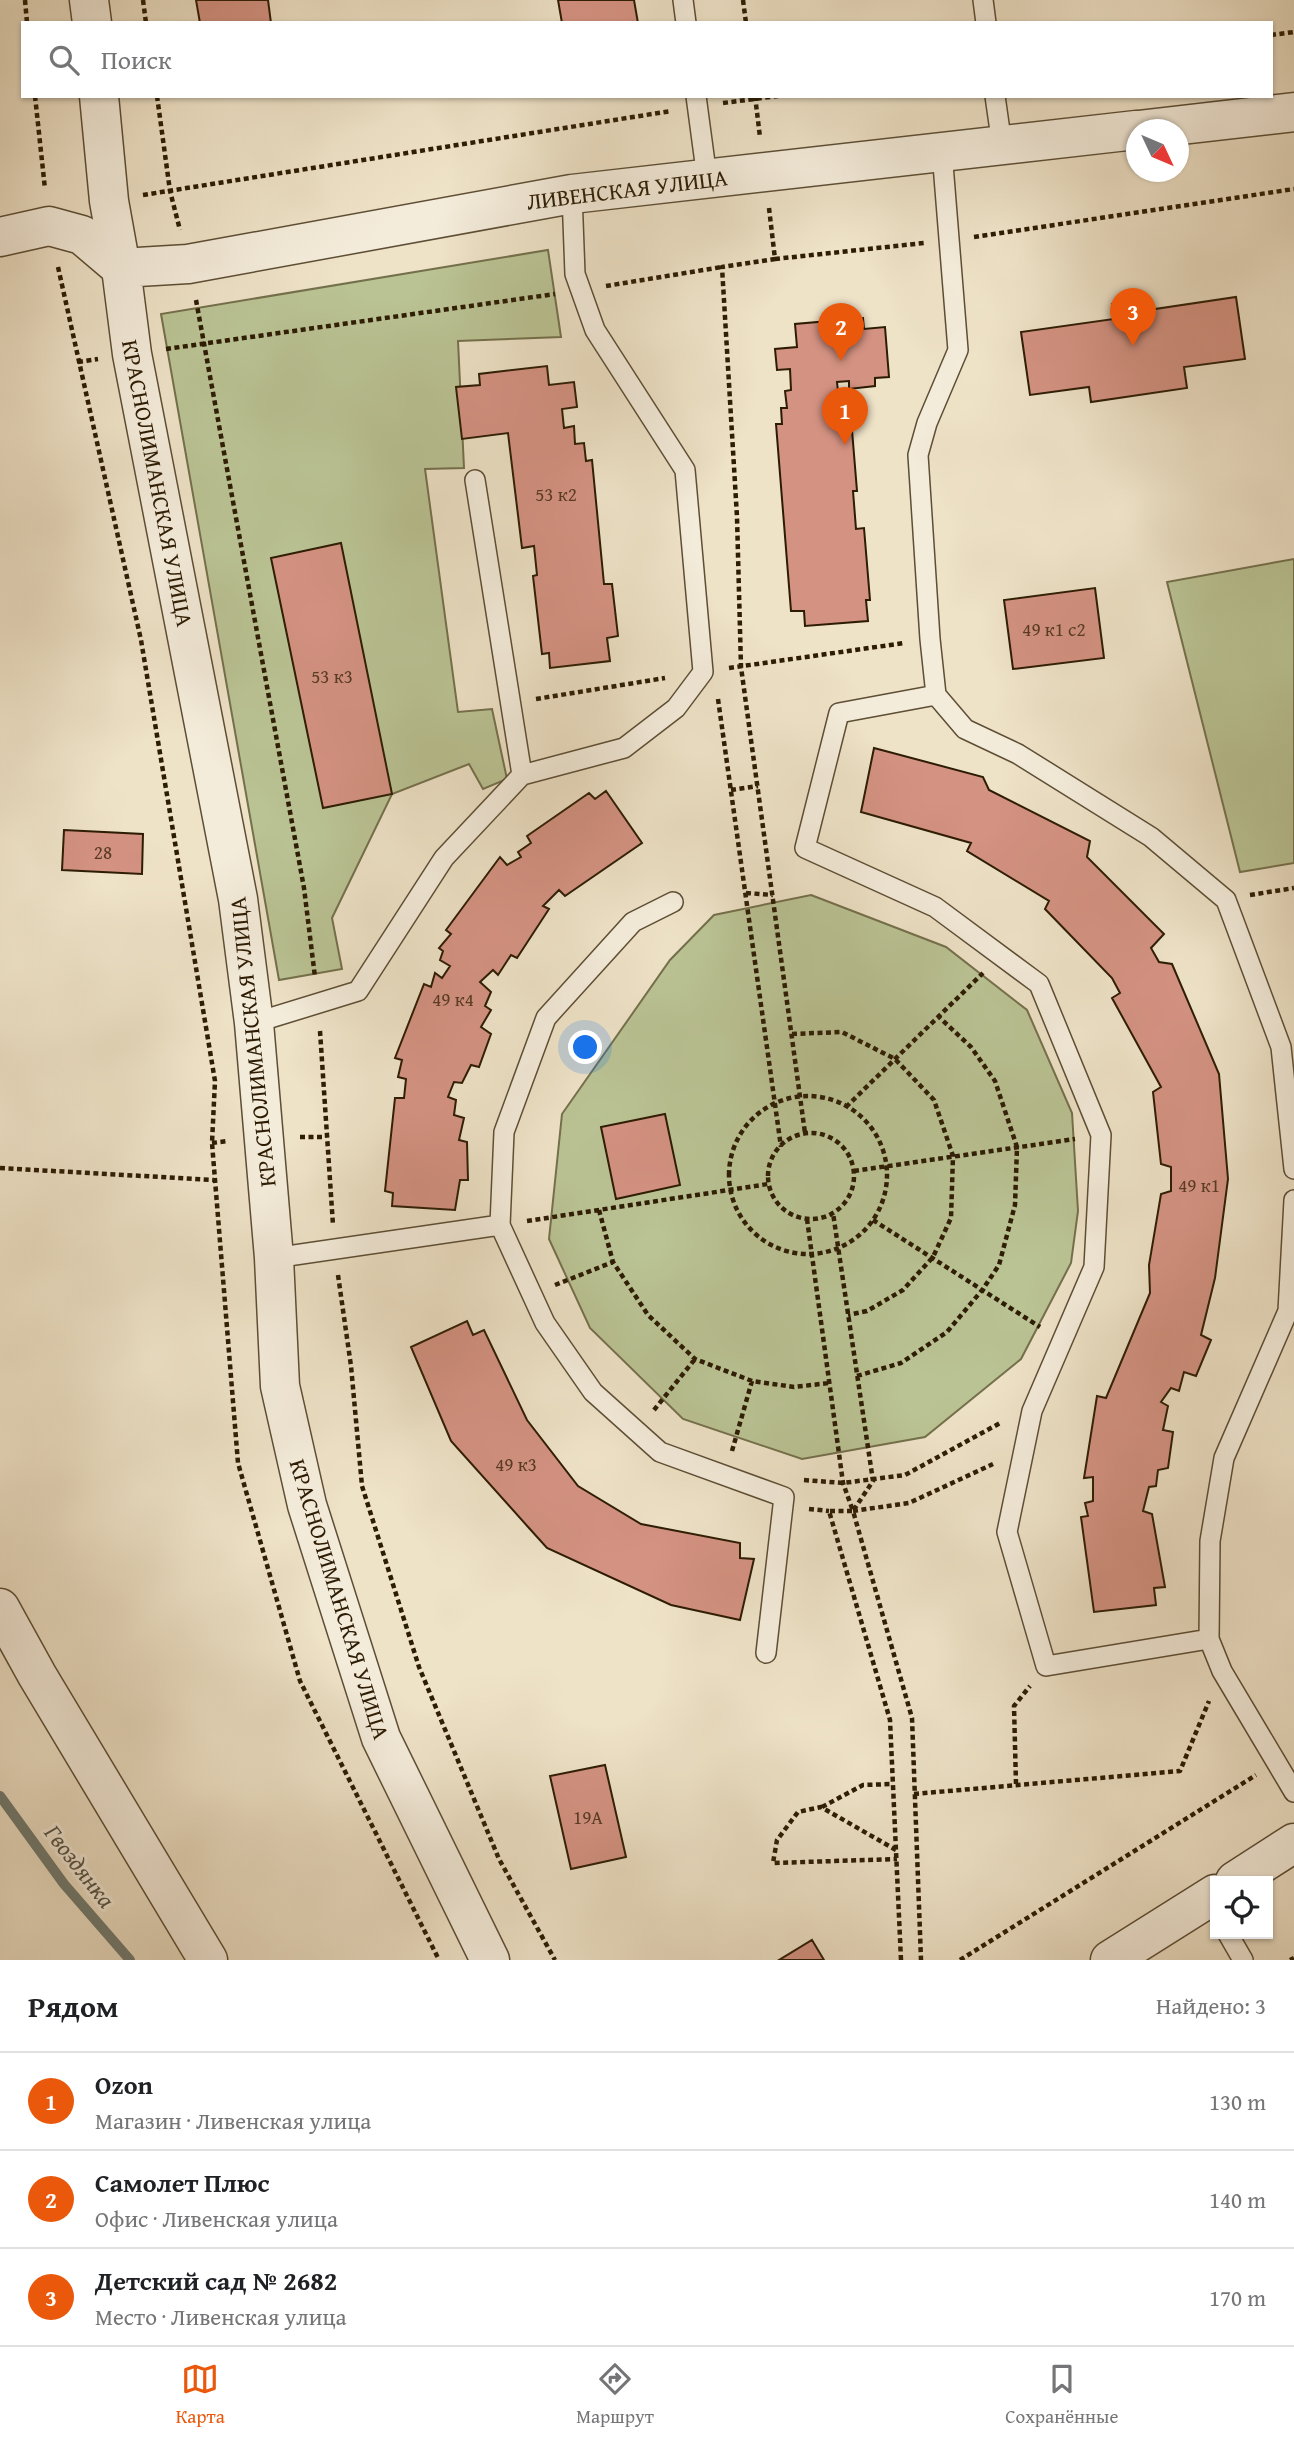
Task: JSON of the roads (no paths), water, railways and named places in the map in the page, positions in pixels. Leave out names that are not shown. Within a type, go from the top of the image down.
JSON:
[{"type":"street","points":[[89,0],[92,21]]},
{"type":"street","name":"КРАСНОЛИМАНСКАЯ УЛИЦА","points":[[99,98],[109,201],[132,354],[238,899],[254,1023],[274,1258],[280,1386],[307,1505],[381,1738],[490,1960]]},
{"type":"street","name":"ЛИВЕНСКАЯ УЛИЦА","points":[[1189,124],[1294,112]]},
{"type":"street","name":"ЛИВЕНСКАЯ УЛИЦА","points":[[121,268],[188,264],[572,194],[1126,131]]},
{"type":"street","points":[[0,237],[49,226],[82,235],[121,268]]},
{"type":"street","points":[[0,1608],[37,1675],[208,1960]]},
{"type":"street","points":[[1247,1876],[1294,1843]]},
{"type":"street","points":[[1110,1960],[1210,1901]]},
{"type":"lane","points":[[683,0],[686,21]]},
{"type":"lane","points":[[983,0],[986,21]]},
{"type":"lane","points":[[995,98],[1002,145]]},
{"type":"lane","points":[[696,102],[706,178]]},
{"type":"lane","points":[[943,152],[958,350],[927,423],[918,455],[936,695],[965,729],[1018,754],[1151,837],[1226,900],[1281,1047],[1294,1169]]},
{"type":"lane","points":[[254,1023],[358,991],[444,858],[522,775],[624,748],[676,708],[703,671],[685,470],[595,330],[575,274],[572,194]]},
{"type":"lane","points":[[475,480],[522,775]]},
{"type":"lane","points":[[936,695],[839,713],[805,848],[936,907],[1039,984],[1101,1135],[1094,1268],[1032,1411],[1007,1532],[1046,1666],[1209,1639]]},
{"type":"lane","points":[[673,902],[633,922],[546,1018],[505,1132],[500,1225],[545,1323],[593,1392],[660,1452],[785,1497],[766,1653]]},
{"type":"lane","points":[[1294,1200],[1288,1311],[1224,1458],[1210,1541],[1209,1639],[1222,1671],[1294,1792]]},
{"type":"lane","points":[[274,1258],[500,1225]]},
{"type":"lane","points":[[1231,1939],[1243,1960]]},
{"type":"waterway","name":"Гвоздянка","points":[[0,1796],[64,1884],[130,1960]]},
{"type":"place","name":"Детский сад № 2682","points":[[1133,346]]},
{"type":"place","name":"Самолет Плюс","points":[[841,361]]},
{"type":"place","name":"Ozon","points":[[845,445]]}]
